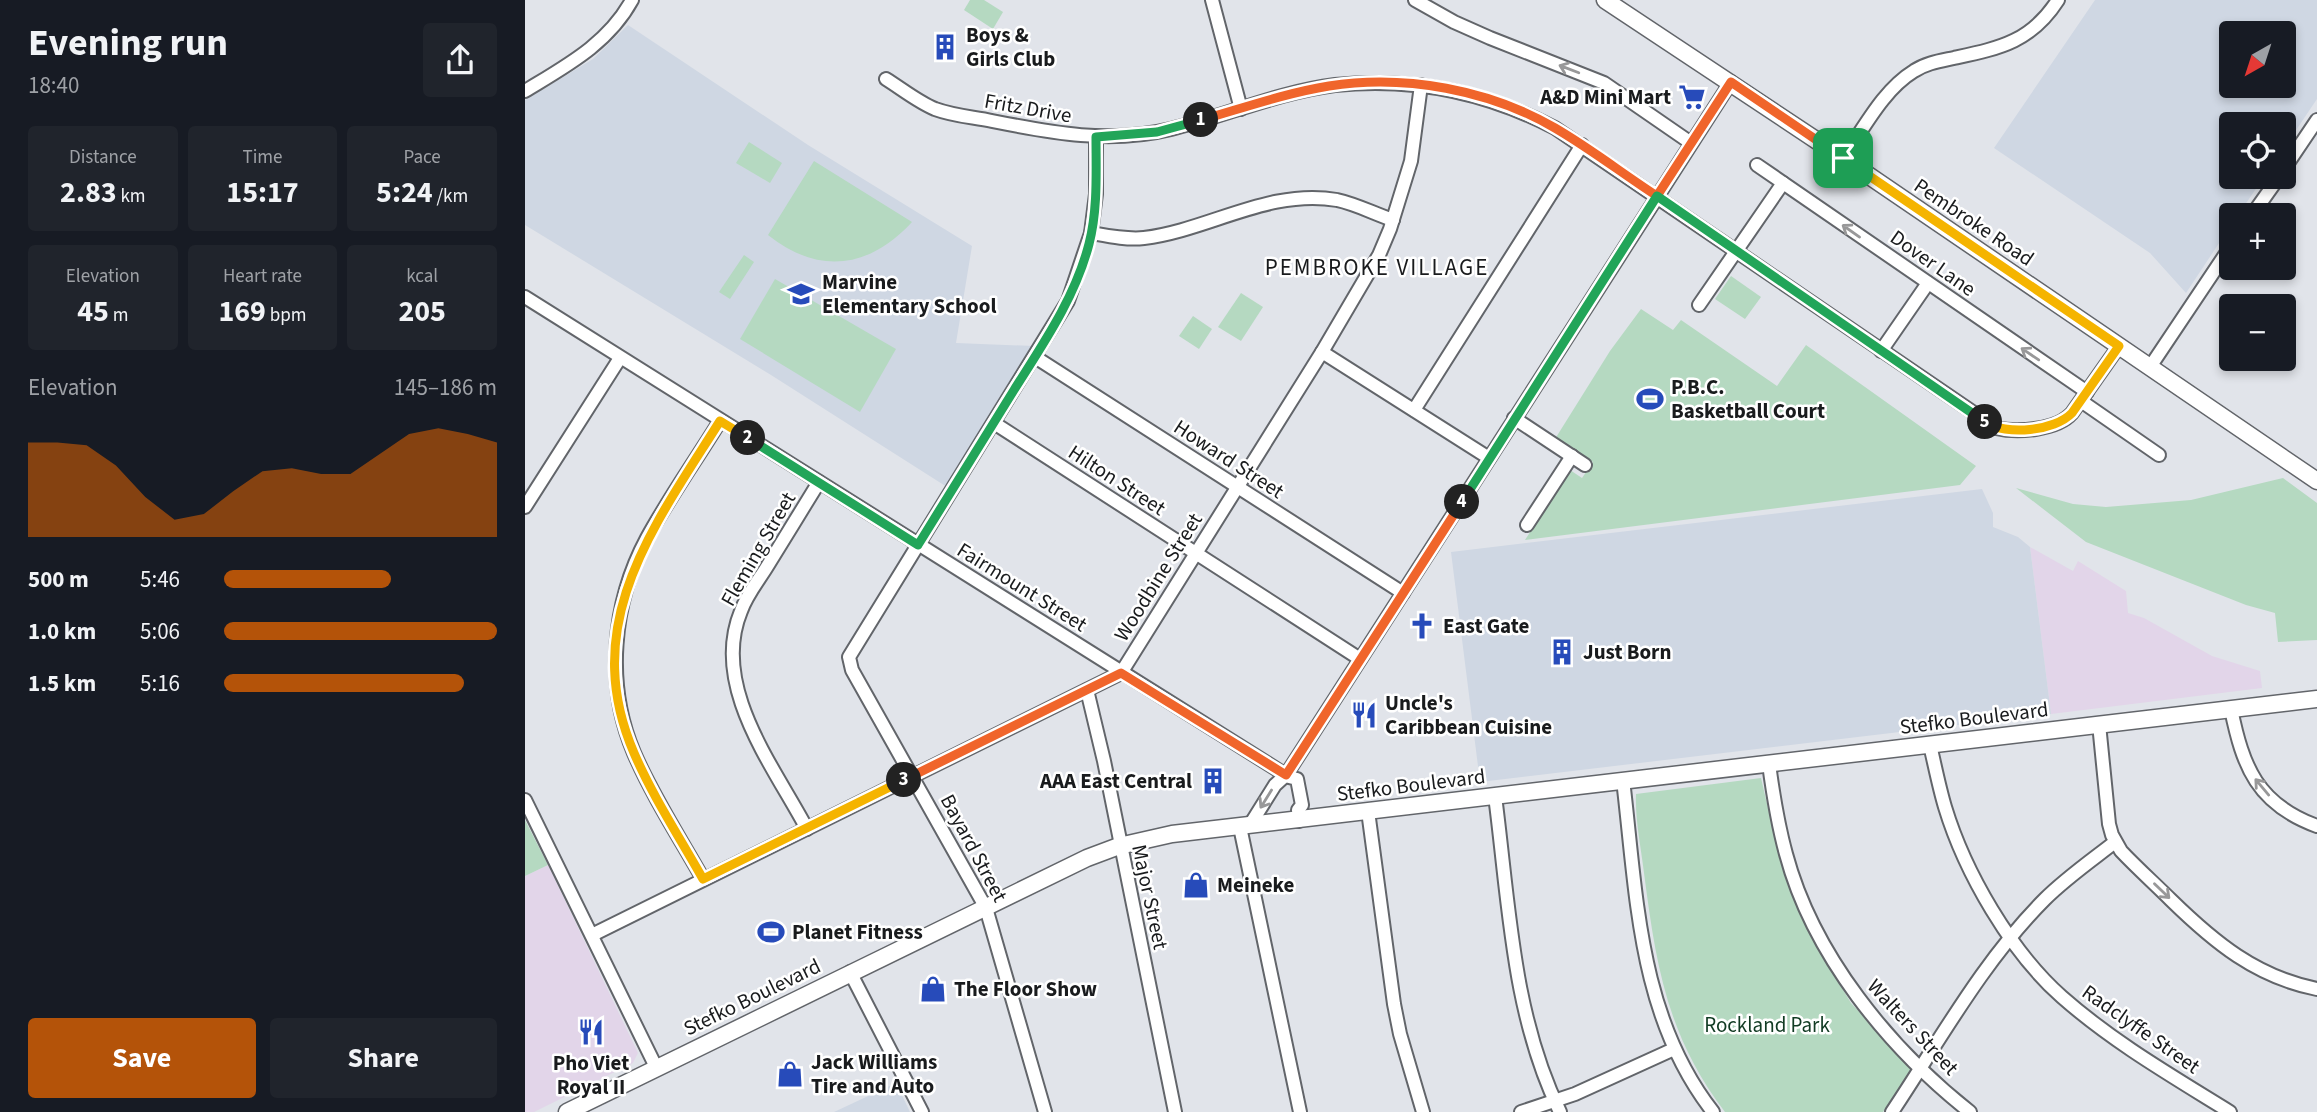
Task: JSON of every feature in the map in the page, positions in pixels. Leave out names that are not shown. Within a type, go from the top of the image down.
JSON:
[{"type":"main road","name":"Pembroke Road","points":[[1605,0],[1731,82],[2317,481]]},
{"type":"main road","name":"Stefko Boulevard","points":[[567,1112],[850,972],[1087,858],[1119,846],[1172,834],[1245,826],[1299,815],[1368,811],[2317,699]]},
{"type":"street","points":[[525,91],[597,44],[611,31],[632,0]]},
{"type":"street","points":[[1212,0],[1241,108]]},
{"type":"street","points":[[1415,0],[1490,38],[1604,83],[1691,143]]},
{"type":"street","points":[[1843,158],[1882,102],[1905,77],[1925,65],[1988,51],[2018,39],[2044,20],[2058,0]]},
{"type":"street","name":"Fritz Drive","points":[[886,79],[928,106],[947,113],[1042,132],[1096,137],[1157,132],[1331,86],[1394,83],[1455,90],[1512,107],[1555,128],[1988,424],[2000,429],[2057,424],[2068,418],[2119,346]]},
{"type":"street","points":[[1300,1112],[1245,826],[1275,785],[1288,776],[1360,659],[1731,82]]},
{"type":"street","name":"Woodbine Street","points":[[592,935],[1121,673],[1322,352],[1379,255],[1411,161],[1420,86]]},
{"type":"street","points":[[2296,151],[2317,120]]},
{"type":"street","points":[[918,545],[1068,301],[1091,233],[1096,194],[1096,137]]},
{"type":"street","points":[[1414,410],[1582,145]]},
{"type":"street","name":"Dover Lane","points":[[1757,165],[1928,283],[2084,396],[2159,456]]},
{"type":"street","points":[[1699,304],[1783,183]]},
{"type":"street","points":[[1091,233],[1128,238],[1151,237],[1197,227],[1270,203],[1307,198],[1339,201],[1392,220]]},
{"type":"street","points":[[2150,367],[2219,264]]},
{"type":"street","points":[[1881,351],[1928,283]]},
{"type":"street","name":"Fairmount Street","points":[[525,297],[1288,776]]},
{"type":"street","points":[[1322,352],[1489,458]]},
{"type":"street","name":"Howard Street","points":[[1035,357],[1403,593]]},
{"type":"street","points":[[525,507],[619,358]]},
{"type":"street","points":[[1514,418],[1585,465]]},
{"type":"street","points":[[703,879],[632,746],[620,705],[616,652],[624,597],[642,549],[720,421]]},
{"type":"street","name":"Hilton Street","points":[[994,423],[1360,659]]},
{"type":"street","points":[[1527,525],[1572,456]]},
{"type":"street","name":"Fleming Street","points":[[807,829],[744,713],[735,682],[732,652],[734,633],[744,604],[819,482]]},
{"type":"street","name":"Bayard Street","points":[[918,545],[849,657],[852,670],[986,908],[1045,1112]]},
{"type":"street","name":"Major Street","points":[[1087,690],[1104,761],[1119,846],[1175,1112]]},
{"type":"street","points":[[2231,709],[2242,756],[2255,779],[2284,809],[2317,825]]},
{"type":"street","points":[[2099,724],[2109,824],[2115,842],[2125,855],[2199,928],[2228,951],[2276,978],[2317,989]]},
{"type":"street","name":"Radclyffe Street","points":[[1930,745],[1945,808],[1978,883],[2010,937],[2049,985],[2118,1042],[2230,1112]]},
{"type":"street","name":"Walters Street","points":[[1769,764],[1786,854],[1799,893],[1829,954],[1859,999],[1922,1067],[1970,1112]]},
{"type":"street","points":[[1288,776],[1297,779],[1302,805],[1299,815]]},
{"type":"street","points":[[1623,780],[1650,981],[1674,1049],[1713,1112]]},
{"type":"street","points":[[1495,796],[1522,999],[1531,1037],[1557,1107]]},
{"type":"street","points":[[526,802],[656,1068]]},
{"type":"street","points":[[1368,811],[1394,1004],[1423,1112]]},
{"type":"street","points":[[1892,1112],[1974,986],[2010,937],[2053,891],[2115,842]]},
{"type":"street","points":[[850,972],[922,1112]]},
{"type":"street","points":[[1521,1112],[1557,1107],[1674,1049]]},
{"type":"shaded area","points":[[2095,0],[2317,0],[2317,99],[2296,130],[2296,112],[2219,112],[2219,189],[2256,189],[2246,203],[2219,203],[2219,243],[2186,293],[2150,253],[1994,148]]},
{"type":"shaded area","name":"Marvine Elementary School","points":[[628,25],[808,145],[972,246],[956,343],[1034,346],[947,487],[771,375],[525,225],[525,100],[593,59]]},
{"type":"shaded area","points":[[1982,489],[1993,513],[1993,527],[2018,537],[2030,547],[2051,714],[1480,782],[1451,552]]},
{"type":"shaded area","points":[[2030,547],[2073,571],[2078,561],[2126,591],[2128,613],[2144,618],[2212,656],[2260,671],[2262,688],[2051,714]]},
{"type":"shaded area","points":[[548,865],[638,1053],[633,1063],[534,1112],[525,1112],[525,876]]},
{"type":"shaded area","points":[[896,1083],[910,1112],[834,1112]]},
{"type":"green space","points":[[970,0],[984,0],[1003,12],[993,29],[964,10]]},
{"type":"green space","points":[[749,142],[782,163],[770,183],[736,163]]},
{"type":"green space","points":[[814,161],[912,222],[896,238],[878,249],[843,261],[824,261],[787,248],[768,235]]},
{"type":"green space","points":[[744,255],[754,262],[730,299],[719,292]]},
{"type":"green space","points":[[1731,276],[1761,297],[1745,319],[1715,299]]},
{"type":"green space","points":[[775,279],[896,349],[860,412],[740,339]]},
{"type":"green space","points":[[1241,293],[1263,307],[1241,341],[1218,327]]},
{"type":"green space","points":[[1641,309],[1673,330],[1681,320],[1777,386],[1806,345],[1976,466],[1960,485],[1525,540],[1570,470],[1582,478],[1593,462],[1555,439],[1610,351]]},
{"type":"green space","points":[[1193,316],[1212,329],[1199,349],[1179,336]]},
{"type":"green space","points":[[2283,478],[2317,503],[2317,640],[2278,642],[2275,613],[2246,605],[2086,542],[2016,488],[2073,504],[2106,507],[2191,500]]},
{"type":"green space","name":"Rockland Park","points":[[1761,778],[1778,851],[1803,920],[1851,1003],[1911,1067],[1883,1112],[1725,1112],[1705,1084],[1677,1027],[1667,998],[1654,938],[1636,814],[1636,794]]},
{"type":"green space","points":[[525,820],[548,865],[525,876]]},
{"type":"place","name":"Boys & Girls Club","points":[[945,47]]},
{"type":"place","name":"A&D Mini Mart","points":[[1692,97]]},
{"type":"place","name":"Marvine Elementary School","points":[[801,294]]},
{"type":"place","name":"P.B.C. Basketball Court","points":[[1650,399]]},
{"type":"place","name":"East Gate","points":[[1422,626]]},
{"type":"place","name":"Just Born","points":[[1562,652]]},
{"type":"place","name":"Uncle's Caribbean Cuisine","points":[[1364,715]]},
{"type":"place","name":"AAA East Central","points":[[1213,781]]},
{"type":"place","name":"Meineke","points":[[1196,885]]},
{"type":"place","name":"Planet Fitness","points":[[771,932]]},
{"type":"place","name":"The Floor Show","points":[[933,989]]},
{"type":"place","name":"Pho Viet Royal II","points":[[591,1032]]},
{"type":"place","name":"Jack Williams Tire and Auto","points":[[790,1074]]},
{"type":"district","name":"PEMBROKE VILLAGE","points":[[1377,267]]},
{"type":"route","points":[[1843,158],[1731,82],[1657,196],[1555,128],[1512,107],[1455,90],[1405,83],[1331,86],[1157,132],[1096,137],[1093,225],[1074,288],[1041,348],[918,545],[720,421],[647,538],[624,597],[617,633],[617,687],[624,723],[635,754],[703,879],[1121,673],[1286,775],[1657,196],[1991,426],[2006,430],[2050,426],[2068,418],[2119,346],[1843,158]]}]
